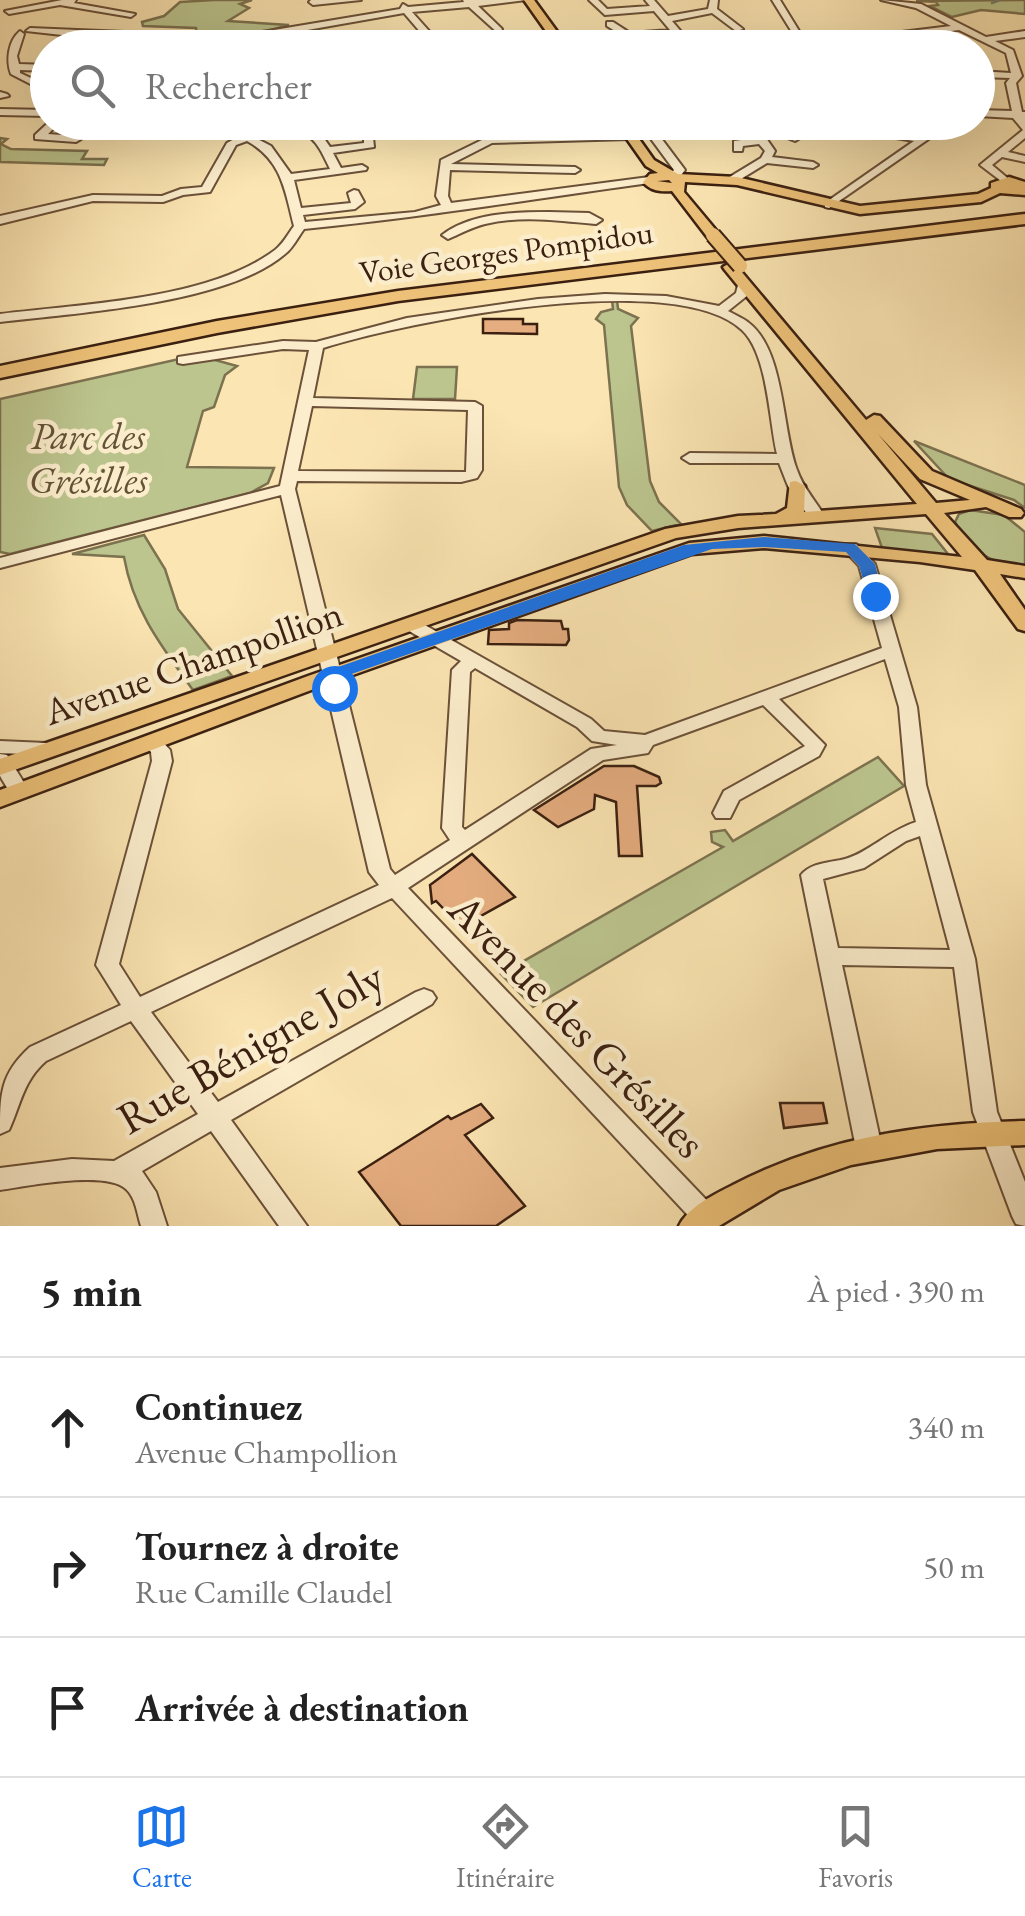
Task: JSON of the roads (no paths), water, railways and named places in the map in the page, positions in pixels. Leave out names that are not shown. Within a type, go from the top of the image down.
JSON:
[{"type":"highway","name":"Voie Georges Pompidou","points":[[0,372],[398,296],[1025,215]]},
{"type":"highway","name":"Voie Georges Pompidou","points":[[0,364],[210,321],[393,290],[814,236],[1025,215]]},
{"type":"main road","points":[[525,0],[549,30]]},
{"type":"main road","points":[[633,140],[735,266],[916,467],[950,487],[1020,516]]},
{"type":"main road","points":[[664,180],[725,180],[829,205],[873,210],[981,198],[1002,185],[1025,188]]},
{"type":"main road","points":[[735,266],[744,285],[930,508],[984,566],[1025,625]]},
{"type":"main road","points":[[888,511],[911,496],[910,483]]},
{"type":"main road","points":[[778,520],[796,510],[796,486]]},
{"type":"main road","points":[[948,529],[958,510],[979,506]]},
{"type":"main road","name":"Avenue Champollion","points":[[10,795],[152,742],[328,665],[410,624],[672,532],[930,508],[979,506],[1020,516]]},
{"type":"main road","points":[[817,517],[828,534],[850,548]]},
{"type":"main road","name":"Avenue Champollion","points":[[1,760],[52,749],[328,665],[440,640],[689,549],[764,542],[850,548],[873,558],[984,566],[1019,574]]},
{"type":"main road","points":[[698,1223],[784,1172],[869,1148],[993,1132],[1025,1133]]},
{"type":"street","points":[[335,23],[322,17],[313,1],[357,0]]},
{"type":"street","points":[[396,0],[424,30]]},
{"type":"street","points":[[297,30],[406,10],[525,0]]},
{"type":"street","points":[[593,0],[605,12],[652,4],[676,30]]},
{"type":"street","points":[[776,0],[795,30]]},
{"type":"street","points":[[885,0],[905,1],[968,30]]},
{"type":"street","points":[[19,32],[3,12],[68,2],[131,14]]},
{"type":"street","points":[[468,2],[498,30]]},
{"type":"street","points":[[667,19],[713,5],[739,29]]},
{"type":"street","points":[[610,24],[619,30]]},
{"type":"street","points":[[936,30],[961,27]]},
{"type":"street","points":[[19,32],[30,32]]},
{"type":"street","points":[[3,76],[19,32]]},
{"type":"street","points":[[995,38],[1025,34]]},
{"type":"street","points":[[995,44],[1010,52],[1025,53]]},
{"type":"street","points":[[1010,52],[1017,76]]},
{"type":"street","points":[[995,75],[1017,76]]},
{"type":"street","points":[[1002,185],[985,169],[1025,131],[1011,82],[1017,76]]},
{"type":"street","points":[[0,112],[30,113]]},
{"type":"street","points":[[995,114],[1021,115]]},
{"type":"street","points":[[0,220],[94,198],[163,199],[206,190],[236,140]]},
{"type":"street","points":[[248,140],[276,157],[301,224]]},
{"type":"street","points":[[319,140],[338,173]]},
{"type":"street","points":[[325,151],[370,145],[369,140]]},
{"type":"street","points":[[447,205],[444,167],[454,154],[484,140]]},
{"type":"street","points":[[301,224],[415,215],[447,205],[664,180],[680,170],[657,140]]},
{"type":"street","points":[[738,150],[738,144],[748,140]]},
{"type":"street","points":[[764,140],[770,151],[765,160]]},
{"type":"street","points":[[829,205],[924,140]]},
{"type":"street","points":[[999,153],[1025,159]]},
{"type":"street","points":[[725,180],[765,160],[813,165]]},
{"type":"street","points":[[444,167],[575,170]]},
{"type":"street","points":[[286,178],[362,168]]},
{"type":"street","points":[[0,318],[207,288],[252,271],[301,224],[354,206],[358,202],[354,194]]},
{"type":"street","points":[[525,198],[528,217]]},
{"type":"street","points":[[448,236],[475,224],[528,217],[582,218]]},
{"type":"street","points":[[720,311],[742,295],[744,285]]},
{"type":"street","points":[[183,360],[284,345],[316,346],[445,315],[591,298],[637,298],[720,311],[740,320],[759,344],[796,486],[817,517]]},
{"type":"street","points":[[288,483],[316,346]]},
{"type":"street","points":[[0,563],[288,483],[472,475],[477,409],[464,402],[304,402]]},
{"type":"street","points":[[690,458],[788,459]]},
{"type":"street","name":"Avenue des Grésilles","points":[[288,483],[378,865],[393,888],[698,1223]]},
{"type":"street","points":[[873,558],[890,651],[908,707],[916,785],[964,959],[986,1112],[1025,1216]]},
{"type":"street","points":[[410,624],[584,723],[599,745]]},
{"type":"street","points":[[0,1123],[14,1078],[24,1064],[134,1008],[393,888],[599,745],[641,748],[646,742],[890,651]]},
{"type":"street","points":[[462,840],[452,828],[461,670],[474,660]]},
{"type":"street","points":[[723,813],[731,796],[812,751],[816,745],[767,698]]},
{"type":"street","points":[[152,742],[160,750],[162,761],[108,965],[212,1118],[294,1226]]},
{"type":"street","points":[[1,760],[10,795]]},
{"type":"street","points":[[869,1148],[812,876],[831,865],[852,866],[910,829],[927,828]]},
{"type":"street","points":[[828,956],[964,959]]},
{"type":"street","name":"Rue Bénigne Joly","points":[[118,1171],[424,998]]},
{"type":"street","points":[[0,1179],[35,1173],[118,1171],[138,1183],[154,1226]]},
{"type":"waterway","points":[[992,3],[1000,0]]},
{"type":"park label","name":"Parc des Grésilles","points":[[88,457]]}]
